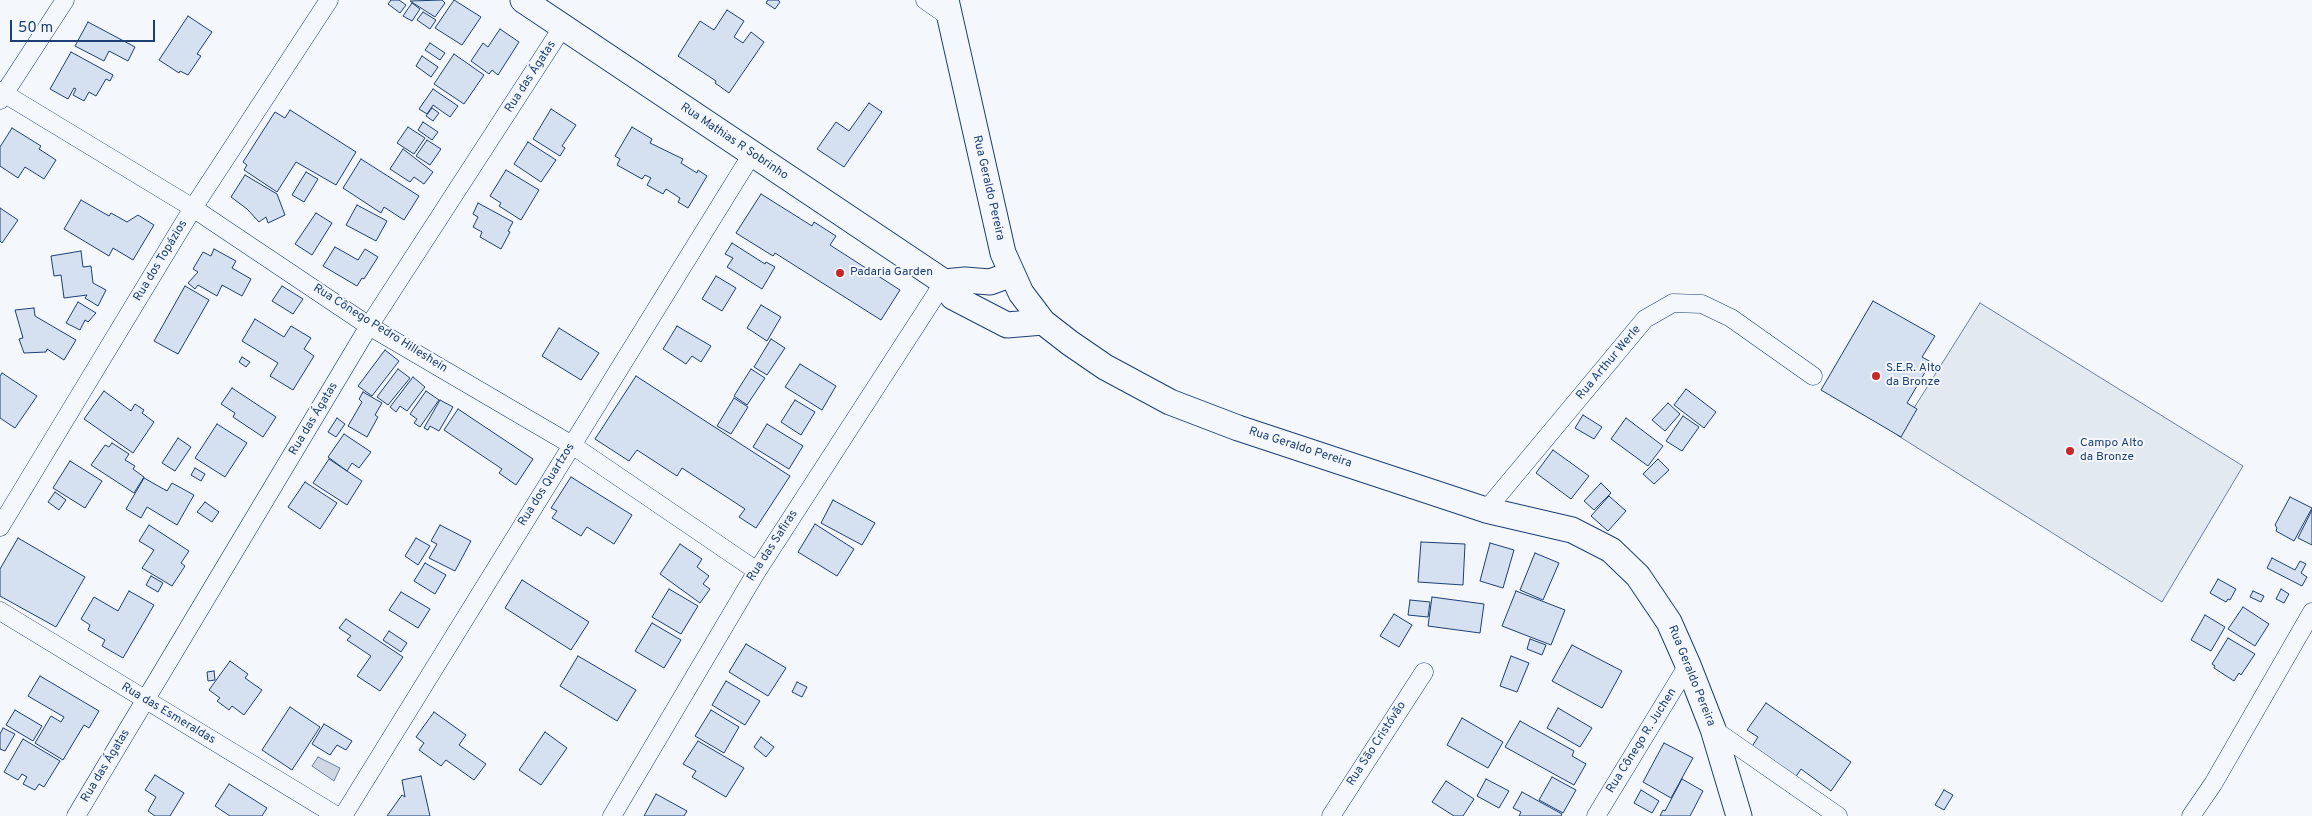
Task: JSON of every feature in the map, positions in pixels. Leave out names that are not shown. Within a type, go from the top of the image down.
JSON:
[{"type":"main road","name":"Rua Mathias R Sobrinho","points":[[523,0],[562,28],[944,282],[953,297],[1007,325],[1043,322]]},
{"type":"main road","name":"Rua Geraldo Pereira","points":[[947,8],[1003,253],[1020,293],[1043,322],[1070,344],[1105,367],[1170,402],[1238,428],[1486,510],[1572,530],[1611,550],[1638,576],[1669,622],[1688,665],[1712,729],[1739,816]]},
{"type":"main road","points":[[944,282],[965,280],[990,282],[1012,274]]},
{"type":"street","points":[[1,95],[65,0]]},
{"type":"street","name":"Rua dos Topázios","points":[[0,527],[193,208],[329,0]]},
{"type":"street","points":[[925,0],[947,8]]},
{"type":"street","name":"Rua das Ágatas","points":[[76,816],[369,326],[562,28]]},
{"type":"street","name":"Rua Cônego Pedro Hilleshein","points":[[1,95],[193,208],[369,326],[572,445],[757,571]]},
{"type":"street","name":"Rua dos Quartzos","points":[[343,816],[752,154]]},
{"type":"street","name":"Rua das Safiras","points":[[612,816],[757,571],[944,282]]},
{"type":"street","name":"Rua Arthur Werle","points":[[1486,510],[1646,319],[1673,303],[1702,304],[1731,318],[1813,376]]},
{"type":"street","name":"Rua das Esmeraldas","points":[[0,611],[337,816]]},
{"type":"street","points":[[2191,816],[2213,784],[2312,612]]},
{"type":"street","name":"Rua Cônego R. Juchen","points":[[1596,816],[1688,665]]},
{"type":"street","name":"Rua São Cristóvão","points":[[1331,816],[1424,672]]},
{"type":"street","points":[[1712,729],[1838,816]]},
{"type":"shaded area","name":"Campo Alto da Bronze","points":[[1980,303],[2243,466],[2162,602],[1897,435]]},
{"type":"shaded area","points":[[318,757],[340,768],[334,781],[312,766]]},
{"type":"building","points":[[391,0],[399,0],[406,5],[400,13],[388,4]]},
{"type":"building","points":[[442,0],[445,3],[435,17],[410,1]]},
{"type":"building","points":[[454,0],[481,17],[462,45],[435,28]]},
{"type":"building","points":[[768,0],[778,0],[780,2],[775,9],[766,3]]},
{"type":"building","points":[[412,3],[420,9],[412,21],[403,16]]},
{"type":"building","points":[[727,10],[744,21],[734,37],[743,43],[751,32],[764,42],[729,93],[715,83],[716,81],[678,56],[700,21],[714,30]]},
{"type":"building","points":[[423,12],[436,20],[430,29],[417,20]]},
{"type":"building","points":[[188,16],[212,32],[197,54],[201,56],[188,75],[180,71],[179,73],[159,60]]},
{"type":"building","points":[[88,22],[135,47],[128,61],[109,51],[104,61],[75,46]]},
{"type":"building","points":[[500,29],[519,42],[498,75],[492,70],[489,74],[471,61],[483,43],[488,47]]},
{"type":"building","points":[[430,43],[445,53],[440,60],[425,50]]},
{"type":"building","points":[[71,52],[113,75],[110,81],[106,79],[96,96],[89,92],[84,101],[73,95],[76,89],[74,88],[68,99],[50,89]]},
{"type":"building","points":[[454,54],[484,75],[464,104],[434,84]]},
{"type":"building","points":[[422,56],[438,67],[431,77],[416,66]]},
{"type":"building","points":[[433,89],[458,106],[450,117],[433,105],[427,114],[419,109]]},
{"type":"building","points":[[869,103],[882,112],[844,167],[817,149],[836,122],[849,131]]},
{"type":"building","points":[[432,108],[439,113],[433,121],[426,116]]},
{"type":"building","points":[[551,109],[576,125],[562,146],[565,148],[560,156],[533,139]]},
{"type":"building","points":[[290,110],[356,152],[336,185],[296,162],[277,192],[244,170],[247,165],[243,162],[275,112],[285,118]]},
{"type":"building","points":[[423,122],[438,132],[432,140],[418,130]]},
{"type":"building","points":[[408,127],[425,138],[414,154],[397,143]]},
{"type":"building","points":[[632,127],[652,139],[650,143],[683,159],[681,163],[697,173],[698,170],[707,176],[688,208],[678,202],[680,198],[666,189],[663,194],[647,185],[651,178],[645,175],[642,179],[617,165],[620,159],[615,156]]},
{"type":"building","points":[[12,128],[41,146],[39,149],[56,160],[44,179],[25,167],[18,178],[0,166],[0,147]]},
{"type":"building","points":[[427,140],[441,149],[430,165],[416,156]]},
{"type":"building","points":[[528,142],[556,160],[541,182],[514,164]]},
{"type":"building","points":[[403,149],[433,172],[424,184],[414,177],[410,182],[390,169]]},
{"type":"building","points":[[361,159],[419,196],[404,220],[384,207],[381,213],[343,188]]},
{"type":"building","points":[[506,170],[539,190],[521,220],[499,206],[501,203],[490,196]]},
{"type":"building","points":[[306,172],[318,179],[304,202],[292,195]]},
{"type":"building","points":[[245,175],[277,194],[285,215],[268,223],[266,217],[259,222],[247,209],[231,197]]},
{"type":"building","name":"Padaria Garden","points":[[761,194],[812,226],[814,222],[836,236],[830,245],[900,290],[881,320],[775,253],[773,256],[736,233]]},
{"type":"building","points":[[81,200],[109,216],[111,213],[127,222],[138,215],[154,225],[133,260],[113,248],[109,256],[64,229]]},
{"type":"building","points":[[478,203],[513,222],[501,249],[480,237],[482,232],[473,227],[478,217],[473,214]]},
{"type":"building","points":[[357,205],[387,221],[376,241],[346,225]]},
{"type":"building","points":[[0,208],[18,220],[2,243],[0,241]]},
{"type":"building","points":[[316,213],[332,223],[312,255],[295,244]]},
{"type":"building","points":[[732,243],[765,264],[766,262],[775,267],[762,289],[727,267],[733,258],[725,254]]},
{"type":"building","points":[[335,247],[358,260],[365,249],[378,257],[364,279],[362,278],[357,286],[323,266]]},
{"type":"building","points":[[214,249],[236,261],[232,268],[251,279],[242,296],[222,285],[217,296],[198,285],[195,289],[188,283],[198,272],[193,269],[203,252],[211,256]]},
{"type":"building","points":[[81,251],[83,267],[91,266],[93,283],[106,290],[98,306],[85,298],[87,295],[64,298],[61,275],[54,276],[51,256]]},
{"type":"building","points":[[716,276],[736,288],[722,311],[702,299]]},
{"type":"building","points":[[185,286],[209,300],[178,354],[154,341]]},
{"type":"building","points":[[282,286],[303,299],[293,314],[272,301]]},
{"type":"building","name":"S.E.R. Alto da Bronze","points":[[1873,301],[1935,336],[1922,357],[1931,362],[1907,403],[1917,409],[1901,437],[1821,390]]},
{"type":"building","points":[[78,302],[96,313],[88,322],[85,320],[80,330],[66,323]]},
{"type":"building","points":[[761,305],[781,317],[767,341],[747,328]]},
{"type":"building","points":[[34,308],[35,316],[76,340],[64,360],[47,349],[46,352],[24,353],[19,339],[23,338],[15,310]]},
{"type":"building","points":[[255,319],[284,337],[291,326],[311,338],[304,349],[314,356],[293,390],[270,376],[278,363],[242,341]]},
{"type":"building","points":[[677,326],[711,346],[701,362],[692,356],[686,364],[663,349]]},
{"type":"building","points":[[559,328],[599,353],[581,380],[542,356]]},
{"type":"building","points":[[771,339],[785,348],[767,375],[754,367]]},
{"type":"building","points":[[385,350],[399,361],[372,396],[358,386]]},
{"type":"building","points":[[242,357],[250,362],[246,367],[239,362]]},
{"type":"building","points":[[800,364],[836,386],[822,410],[785,387]]},
{"type":"building","points":[[398,369],[410,378],[388,405],[377,397]]},
{"type":"building","points":[[751,369],[765,378],[747,405],[734,396]]},
{"type":"building","points":[[2,373],[37,396],[15,428],[0,418],[0,376]]},
{"type":"building","points":[[636,376],[790,476],[756,528],[739,517],[745,509],[682,468],[677,476],[637,450],[629,461],[595,439]]},
{"type":"building","points":[[413,377],[425,387],[407,411],[400,406],[396,412],[390,407]]},
{"type":"building","points":[[232,388],[276,417],[263,437],[233,417],[235,413],[221,404]]},
{"type":"building","points":[[1686,389],[1716,412],[1704,428],[1674,405]]},
{"type":"building","points":[[104,391],[131,411],[135,404],[144,410],[142,413],[154,422],[133,453],[84,419]]},
{"type":"building","points":[[426,391],[439,400],[420,427],[414,423],[417,419],[410,414]]},
{"type":"building","points":[[363,392],[382,403],[375,415],[378,417],[367,437],[348,426],[362,402],[359,399]]},
{"type":"building","points":[[734,398],[748,407],[731,434],[717,426]]},
{"type":"building","points":[[440,400],[453,407],[439,431],[430,426],[428,430],[424,428]]},
{"type":"building","points":[[795,400],[815,412],[801,435],[781,422]]},
{"type":"building","points":[[1668,403],[1680,414],[1665,431],[1652,420]]},
{"type":"building","points":[[458,409],[533,459],[516,485],[499,473],[502,469],[444,430]]},
{"type":"building","points":[[1583,415],[1602,427],[1594,439],[1575,428]]},
{"type":"building","points":[[1683,416],[1699,427],[1682,451],[1666,441]]},
{"type":"building","points":[[337,418],[345,424],[336,437],[328,432]]},
{"type":"building","points":[[1626,418],[1663,446],[1648,466],[1611,439]]},
{"type":"building","points":[[217,424],[247,443],[225,477],[195,458]]},
{"type":"building","points":[[767,424],[803,446],[789,469],[753,447]]},
{"type":"building","points":[[344,434],[371,452],[359,468],[352,463],[347,471],[328,457]]},
{"type":"building","points":[[178,438],[191,447],[175,471],[162,463]]},
{"type":"building","points":[[112,443],[129,454],[125,460],[135,466],[133,469],[144,477],[134,493],[91,465],[105,445],[109,447]]},
{"type":"building","points":[[1553,450],[1589,476],[1571,499],[1536,473]]},
{"type":"building","points":[[329,459],[362,481],[347,505],[313,483]]},
{"type":"building","points":[[1658,459],[1669,470],[1654,484],[1643,474]]},
{"type":"building","points":[[70,461],[102,481],[85,508],[53,488]]},
{"type":"building","points":[[195,468],[205,474],[201,481],[191,475]]},
{"type":"building","points":[[571,477],[632,515],[614,544],[587,527],[581,536],[552,518],[557,511],[551,508]]},
{"type":"building","points":[[144,478],[167,491],[172,483],[194,495],[177,525],[147,507],[141,518],[126,509]]},
{"type":"building","points":[[305,482],[337,503],[320,529],[288,507]]},
{"type":"building","points":[[1601,483],[1611,493],[1594,510],[1584,501]]},
{"type":"building","points":[[55,492],[66,500],[59,510],[48,502]]},
{"type":"building","points":[[1609,496],[1626,511],[1608,531],[1591,516]]},
{"type":"building","points":[[2290,497],[2312,508],[2294,541],[2276,531],[2275,525]]},
{"type":"building","points":[[833,500],[875,523],[862,545],[821,523]]},
{"type":"building","points":[[205,502],[219,512],[212,522],[197,512]]},
{"type":"building","points":[[2312,510],[2312,545],[2298,538]]},
{"type":"building","points":[[815,524],[854,549],[837,576],[798,552]]},
{"type":"building","points":[[149,525],[189,551],[181,563],[185,566],[172,586],[142,568],[154,550],[139,541]]},
{"type":"building","points":[[440,525],[471,541],[455,571],[429,558],[437,544],[431,541]]},
{"type":"building","points":[[18,538],[85,577],[56,627],[0,596],[0,569]]},
{"type":"building","points":[[416,538],[430,546],[418,565],[405,556]]},
{"type":"building","points":[[1421,542],[1465,544],[1463,585],[1418,582]]},
{"type":"building","points":[[1490,543],[1514,550],[1503,588],[1480,581]]},
{"type":"building","points":[[680,544],[702,559],[697,567],[709,576],[703,584],[710,589],[700,603],[660,574]]},
{"type":"building","points":[[1535,553],[1559,563],[1543,600],[1520,590]]},
{"type":"building","points":[[2272,558],[2295,570],[2300,561],[2306,564],[2301,573],[2307,577],[2302,586],[2267,568]]},
{"type":"building","points":[[425,563],[446,575],[435,594],[414,581]]},
{"type":"building","points":[[151,576],[163,583],[158,592],[146,585]]},
{"type":"building","points":[[2218,579],[2236,589],[2230,600],[2228,599],[2226,602],[2210,593]]},
{"type":"building","points":[[522,580],[589,622],[571,650],[505,608]]},
{"type":"building","points":[[669,589],[698,606],[681,634],[652,617]]},
{"type":"building","points":[[2281,589],[2289,594],[2284,603],[2276,599]]},
{"type":"building","points":[[129,591],[154,605],[123,658],[102,646],[105,640],[88,630],[90,625],[81,619],[94,597],[118,611]]},
{"type":"building","points":[[1516,591],[1565,610],[1551,645],[1502,626]]},
{"type":"building","points":[[2253,591],[2264,596],[2261,602],[2250,597]]},
{"type":"building","points":[[401,592],[430,609],[418,628],[389,610]]},
{"type":"building","points":[[1432,597],[1484,604],[1480,633],[1428,626]]},
{"type":"building","points":[[1410,600],[1430,602],[1428,617],[1408,615]]},
{"type":"building","points":[[2243,607],[2269,624],[2255,646],[2228,629]]},
{"type":"building","points":[[1394,614],[1412,625],[1399,647],[1380,636]]},
{"type":"building","points":[[2205,615],[2225,627],[2211,651],[2191,640]]},
{"type":"building","points":[[346,619],[403,657],[380,691],[357,676],[371,656],[347,640],[351,636],[339,628]]},
{"type":"building","points":[[652,623],[681,640],[664,668],[635,651]]},
{"type":"building","points":[[389,631],[407,643],[401,652],[383,640]]},
{"type":"building","points":[[2228,638],[2255,654],[2241,675],[2239,673],[2234,681],[2214,668],[2215,666],[2212,664]]},
{"type":"building","points":[[1530,639],[1546,645],[1542,655],[1527,649]]},
{"type":"building","points":[[746,644],[786,668],[768,696],[729,672]]},
{"type":"building","points":[[1572,645],[1622,671],[1602,708],[1552,681]]},
{"type":"building","points":[[578,656],[636,690],[617,721],[560,686]]},
{"type":"building","points":[[1511,656],[1529,663],[1517,692],[1500,686]]},
{"type":"building","points":[[230,661],[248,674],[245,678],[262,690],[244,715],[232,706],[229,710],[217,701],[220,698],[209,690]]},
{"type":"building","points":[[214,671],[215,680],[208,681],[207,672]]},
{"type":"building","points":[[40,676],[99,711],[89,728],[84,725],[63,760],[35,743],[51,716],[61,722],[64,717],[28,696]]},
{"type":"building","points":[[726,681],[760,701],[745,725],[712,705]]},
{"type":"building","points":[[797,682],[807,687],[802,697],[792,692]]},
{"type":"building","points":[[1766,703],[1851,762],[1831,791],[1801,769],[1795,778],[1751,748],[1758,737],[1747,730]]},
{"type":"building","points":[[290,707],[320,727],[292,770],[262,750]]},
{"type":"building","points":[[1558,708],[1592,728],[1580,747],[1547,728]]},
{"type":"building","points":[[15,710],[42,726],[33,741],[6,725]]},
{"type":"building","points":[[711,710],[739,727],[724,753],[695,736]]},
{"type":"building","points":[[434,712],[466,735],[459,745],[486,764],[474,780],[446,760],[441,766],[419,750],[424,743],[416,737]]},
{"type":"building","points":[[1462,718],[1503,742],[1488,768],[1447,745]]},
{"type":"building","points":[[1520,721],[1574,751],[1572,756],[1586,764],[1574,785],[1505,747]]},
{"type":"building","points":[[324,724],[352,741],[346,750],[337,745],[330,755],[312,744]]},
{"type":"building","points":[[3,728],[15,734],[5,751],[0,749],[0,734]]},
{"type":"building","points":[[545,732],[567,748],[541,785],[519,770]]},
{"type":"building","points":[[761,737],[774,747],[766,757],[754,747]]},
{"type":"building","points":[[23,739],[60,761],[44,787],[39,784],[35,790],[23,784],[27,777],[22,774],[18,780],[4,772]]},
{"type":"building","points":[[698,741],[744,768],[726,797],[692,777],[696,771],[683,764]]},
{"type":"building","points":[[1664,743],[1693,758],[1671,798],[1643,782]]},
{"type":"building","points":[[155,775],[184,793],[170,816],[155,816],[148,811],[156,797],[145,790]]},
{"type":"building","points":[[421,776],[430,816],[387,816],[402,795],[405,797],[402,780]]},
{"type":"building","points":[[1552,777],[1576,790],[1563,813],[1539,800]]},
{"type":"building","points":[[1486,779],[1509,791],[1499,808],[1477,796]]},
{"type":"building","points":[[1682,779],[1703,791],[1690,816],[1660,816],[1663,810],[1665,811]]},
{"type":"building","points":[[1446,781],[1474,799],[1463,816],[1454,816],[1432,802]]},
{"type":"building","points":[[229,784],[267,808],[262,816],[230,816],[215,806]]},
{"type":"building","points":[[1641,790],[1659,801],[1652,813],[1634,803]]},
{"type":"building","points":[[1944,790],[1953,795],[1944,810],[1935,805]]},
{"type":"building","points":[[1522,792],[1562,814],[1561,816],[1519,816],[1521,812],[1513,808]]},
{"type":"building","points":[[656,794],[687,811],[684,816],[644,816]]},
{"type":"place","name":"Padaria Garden","points":[[840,273]]},
{"type":"place","name":"S.E.R. Alto da Bronze","points":[[1876,376]]},
{"type":"place","name":"Campo Alto da Bronze","points":[[2070,451]]}]
